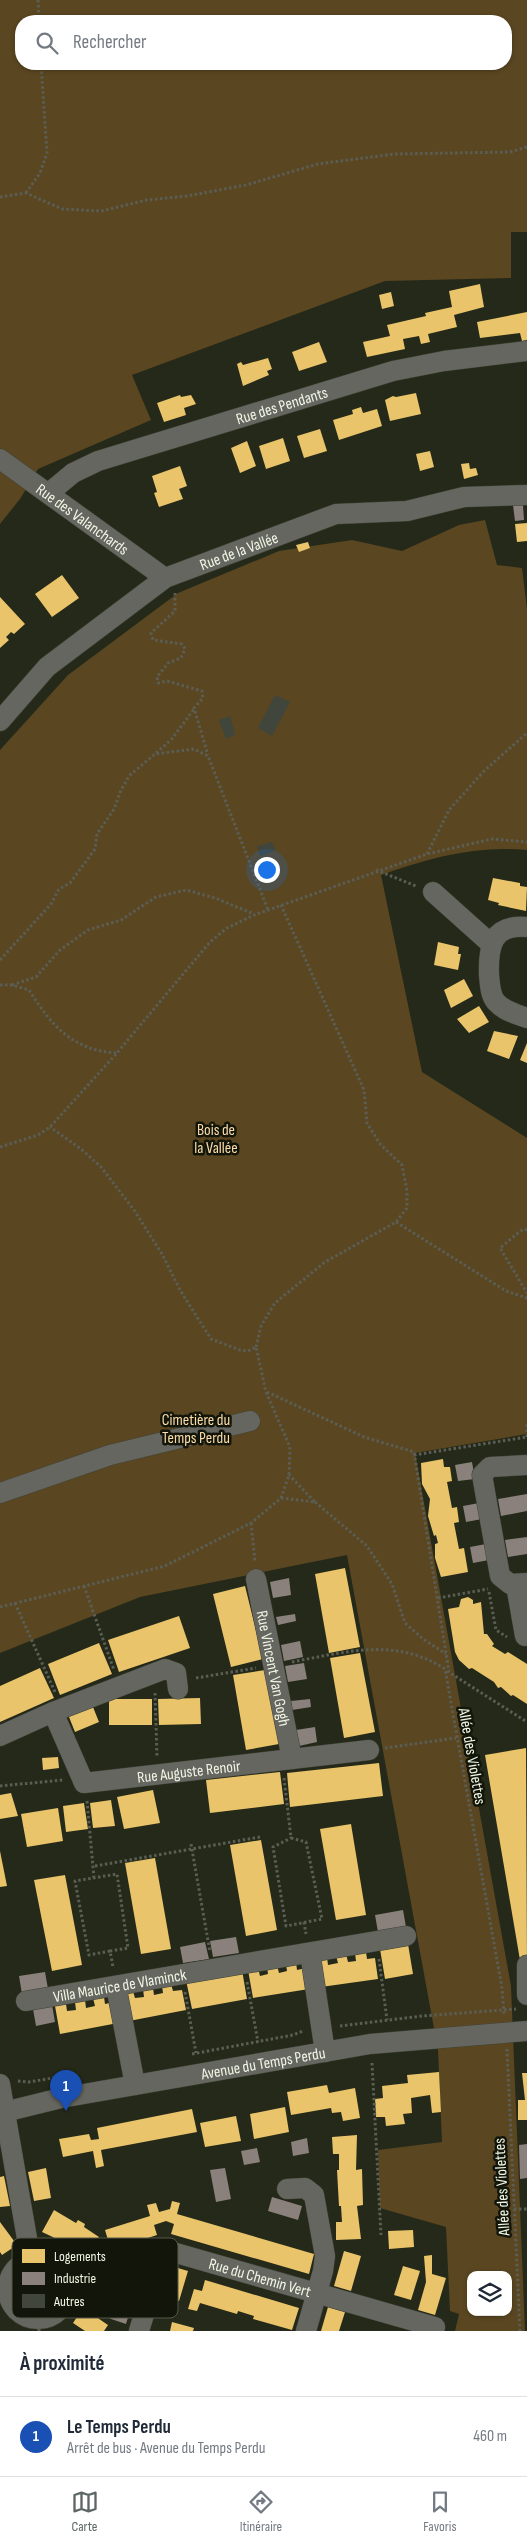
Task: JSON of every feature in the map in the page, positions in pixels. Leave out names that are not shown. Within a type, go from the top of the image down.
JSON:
[{"type":"street","name":"Rue des Pendants","points":[[49,493],[74,473],[98,461],[360,380],[444,361],[527,351]]},
{"type":"street","name":"Rue des Valanchards","points":[[0,459],[169,582]]},
{"type":"street","name":"Rue de la Vallée","points":[[0,721],[47,667],[169,582],[336,514],[407,511],[464,497],[527,495]]},
{"type":"street","points":[[433,892],[491,944]]},
{"type":"street","points":[[527,927],[506,928],[491,944],[489,962],[494,999],[505,1009],[527,1018]]},
{"type":"street","points":[[0,1493],[110,1456],[250,1420]]},
{"type":"street","points":[[518,1638],[509,1585],[500,1576],[482,1475],[490,1467],[527,1464]]},
{"type":"street","name":"Rue Vincent Van Gogh","points":[[256,1579],[273,1665],[287,1760]]},
{"type":"street","points":[[0,1736],[58,1710],[154,1672],[171,1670],[177,1675],[178,1685]]},
{"type":"street","points":[[58,1710],[82,1780]]},
{"type":"street","name":"Rue Auguste Renoir","points":[[82,1780],[158,1774],[370,1750]]},
{"type":"street","name":"Villa Maurice de Vlaminck","points":[[26,2000],[406,1936]]},
{"type":"street","points":[[310,1953],[325,2052]]},
{"type":"street","points":[[527,1966],[527,1995]]},
{"type":"street","points":[[116,1986],[135,2085]]},
{"type":"street","name":"Avenue du Temps Perdu","points":[[2,2112],[61,2098],[370,2044],[527,2031]]},
{"type":"street","points":[[0,2084],[2,2112],[28,2238]]},
{"type":"street","points":[[287,2189],[305,2188],[316,2198],[325,2256],[306,2331]]},
{"type":"street","name":"Rue du Chemin Vert","points":[[178,2253],[435,2327]]},
{"type":"street","points":[[4,2295],[12,2275]]},
{"type":"street","points":[[27,2318],[39,2325]]},
{"type":"street","points":[[139,2331],[142,2318]]},
{"type":"path","points":[[38,0],[39,15]]},
{"type":"path","points":[[26,193],[40,173],[47,153],[40,70]]},
{"type":"path","points":[[0,197],[26,193],[62,209],[101,211],[147,200],[187,196],[246,185],[318,164],[394,154],[510,152],[527,147]]},
{"type":"path","points":[[0,960],[51,904],[59,889],[70,882],[95,849],[98,834],[114,809],[121,790],[130,776],[171,740],[203,698],[202,691],[167,681],[158,683],[156,676],[168,662],[181,658],[185,649],[182,644],[153,640],[151,633],[175,611],[176,596],[169,582]]},
{"type":"path","points":[[194,708],[208,756],[268,910]]},
{"type":"path","points":[[427,854],[449,810],[484,771],[527,733]]},
{"type":"path","points":[[155,754],[194,749],[208,756]]},
{"type":"path","points":[[0,1147],[38,1134],[50,1127],[117,1053],[210,942],[227,928],[254,914],[348,883],[376,870],[427,854],[492,839],[527,842]]},
{"type":"path","points":[[376,870],[433,892]]},
{"type":"path","points":[[12,985],[36,977],[60,950],[88,930],[121,920],[156,897],[186,890],[215,898],[254,914]]},
{"type":"path","points":[[0,1607],[165,1566],[251,1523],[281,1498],[289,1475],[290,1447],[266,1392],[256,1347],[261,1326],[275,1303],[325,1262],[396,1222],[407,1208],[407,1191],[402,1165],[380,1144],[367,1123],[364,1090],[281,905]]},
{"type":"path","points":[[0,985],[12,985],[30,990],[46,1017],[78,1044],[101,1052],[117,1053]]},
{"type":"path","points":[[50,1127],[101,1167],[162,1254],[180,1290],[211,1339],[240,1350],[256,1347]]},
{"type":"path","points":[[396,1222],[506,1291],[527,1298]]},
{"type":"path","points":[[527,1230],[524,1230],[500,1248],[527,1293]]},
{"type":"path","points":[[266,1392],[364,1437],[414,1452],[449,1672]]},
{"type":"path","points":[[414,1456],[527,1437],[527,1423]]},
{"type":"path","points":[[289,1475],[314,1502],[367,1546],[392,1584],[405,1623],[423,1639],[446,1654]]},
{"type":"path","points":[[281,1498],[314,1502]]},
{"type":"path","points":[[251,1523],[256,1579]]},
{"type":"path","points":[[438,1598],[509,1585],[496,1630],[518,1638]]},
{"type":"path","points":[[84,1586],[120,1685]]},
{"type":"path","points":[[15,1603],[58,1710]]},
{"type":"path","points":[[178,1685],[367,1648],[401,1651],[427,1658],[527,1722]]},
{"type":"path","name":"Allée des Violettes","points":[[445,1670],[502,1988],[505,2022]]},
{"type":"path","points":[[154,1672],[158,1774]]},
{"type":"path","points":[[370,1750],[456,1738]]},
{"type":"path","points":[[287,1760],[291,1838]]},
{"type":"path","points":[[0,1786],[82,1780],[95,1866],[94,1878]]},
{"type":"path","points":[[95,1866],[191,1846],[260,1838]]},
{"type":"path","points":[[291,1838],[306,1842],[322,1919],[286,1926],[273,1847],[291,1838]]},
{"type":"path","points":[[191,1846],[213,1969]]},
{"type":"path","points":[[117,1874],[128,1948],[89,1955],[76,1881],[94,1878],[117,1874]]},
{"type":"path","points":[[377,1941],[387,2020]]},
{"type":"path","points":[[110,1951],[116,1986]]},
{"type":"path","points":[[244,1964],[258,2042]]},
{"type":"path","points":[[182,1974],[196,2053]]},
{"type":"path","name":"Allée des Violettes","points":[[507,2042],[520,2331]]},
{"type":"path","points":[[372,2059],[381,2235]]},
{"type":"path","points":[[514,2209],[527,2209]]},
{"type":"green space","points":[[0,0],[527,0],[527,232],[511,232],[511,278],[385,281],[132,375],[151,420],[38,469],[20,499],[0,524]]},
{"type":"green space","name":"Bois de la Vallée","points":[[485,520],[497,565],[522,568],[527,609],[527,850],[490,849],[453,854],[381,875],[422,1072],[527,1138],[527,1434],[415,1453],[511,1986],[525,2331],[455,2331],[459,2314],[450,2311],[446,2227],[380,2208],[378,2150],[442,2142],[438,2050],[347,1555],[140,1597],[0,1653],[0,750],[68,675],[178,593],[279,551],[352,540],[402,551],[459,525]]},
{"type":"building: Logements","points":[[480,284],[484,307],[454,315],[457,327],[428,334],[430,342],[421,344],[419,336],[403,339],[405,349],[367,357],[363,342],[390,336],[387,325],[426,316],[425,313],[452,307],[449,291]]},
{"type":"building: Logements","points":[[391,292],[394,306],[382,309],[379,295]]},
{"type":"building: Logements","points":[[527,312],[527,340],[522,341],[520,333],[480,338],[477,322]]},
{"type":"building: Logements","points":[[319,342],[327,362],[299,371],[292,352]]},
{"type":"building: Logements","points":[[268,358],[272,369],[267,371],[269,375],[243,386],[237,364],[241,362],[243,365]]},
{"type":"building: Logements","points":[[416,393],[421,414],[390,421],[385,400],[393,396]]},
{"type":"building: Logements","points":[[180,395],[181,397],[191,395],[196,404],[184,408],[186,415],[164,422],[157,403]]},
{"type":"building: Logements","points":[[361,407],[363,413],[377,409],[382,426],[339,440],[333,420],[353,414],[352,410]]},
{"type":"building: Logements","points":[[320,429],[327,451],[304,458],[297,436]]},
{"type":"building: Logements","points":[[283,438],[290,461],[266,469],[259,446]]},
{"type":"building: Logements","points":[[247,441],[256,466],[240,473],[231,448]]},
{"type":"building: Logements","points":[[430,451],[434,467],[420,471],[416,454]]},
{"type":"building: Logements","points":[[469,463],[470,469],[476,468],[478,475],[464,479],[461,464]]},
{"type":"building: Logements","points":[[180,466],[187,486],[179,489],[183,499],[159,507],[154,493],[157,492],[152,476]]},
{"type":"building: Logements","points":[[527,523],[527,541],[517,542],[515,524]]},
{"type":"building: Logements","points":[[308,542],[310,548],[299,552],[296,545]]},
{"type":"building: Logements","points":[[62,575],[79,598],[52,617],[35,594]]},
{"type":"building: Logements","points":[[0,597],[25,624],[14,634],[11,632],[6,637],[9,640],[0,648]]},
{"type":"building: Logements","points":[[493,878],[520,883],[520,886],[527,887],[526,911],[498,905],[499,903],[488,900]]},
{"type":"building: Logements","points":[[438,942],[459,947],[458,954],[461,954],[458,970],[434,965]]},
{"type":"building: Logements","points":[[464,979],[473,996],[451,1008],[444,990]]},
{"type":"building: Logements","points":[[479,1006],[489,1022],[469,1033],[457,1019]]},
{"type":"building: Logements","points":[[494,1031],[518,1036],[509,1059],[487,1051]]},
{"type":"building: Logements","points":[[527,1043],[527,1063],[520,1060]]},
{"type":"building: Logements","points":[[443,1459],[444,1467],[450,1467],[452,1481],[447,1482],[452,1508],[457,1507],[459,1522],[454,1523],[459,1549],[464,1548],[468,1572],[441,1577],[435,1558],[435,1544],[438,1543],[428,1516],[430,1499],[422,1484],[421,1463]]},
{"type":"building: Logements","points":[[345,1568],[360,1647],[329,1653],[315,1574]]},
{"type":"building: Logements","points":[[245,1586],[263,1659],[231,1667],[213,1594]]},
{"type":"building: Logements","points":[[468,1597],[473,1600],[473,1604],[481,1602],[484,1634],[487,1634],[494,1644],[492,1646],[505,1654],[508,1652],[527,1664],[527,1704],[513,1695],[511,1696],[501,1687],[498,1688],[494,1682],[472,1668],[469,1669],[459,1660],[455,1652],[448,1609],[459,1607],[461,1599]]},
{"type":"building: Logements","points":[[179,1616],[190,1648],[119,1672],[108,1640]]},
{"type":"building: Logements","points":[[99,1643],[112,1674],[60,1695],[48,1664]]},
{"type":"building: Logements","points":[[360,1653],[375,1732],[344,1738],[330,1658]]},
{"type":"building: Logements","points":[[40,1668],[54,1698],[0,1722],[0,1686]]},
{"type":"building: Logements","points":[[265,1670],[279,1744],[246,1750],[233,1675]]},
{"type":"building: Logements","points":[[200,1698],[201,1724],[159,1725],[158,1699]]},
{"type":"building: Logements","points":[[109,1699],[152,1699],[152,1725],[109,1725]]},
{"type":"building: Logements","points":[[91,1702],[99,1722],[75,1732],[67,1712]]},
{"type":"building: Logements","points":[[526,1748],[527,1965],[521,1966],[485,1755]]},
{"type":"building: Logements","points":[[58,1757],[59,1768],[43,1770],[42,1758]]},
{"type":"building: Logements","points":[[379,1763],[383,1796],[290,1807],[287,1773]]},
{"type":"building: Logements","points":[[280,1772],[284,1804],[210,1813],[206,1780]]},
{"type":"building: Logements","points":[[153,1790],[160,1823],[124,1829],[117,1797]]},
{"type":"building: Logements","points":[[11,1793],[18,1816],[0,1819],[0,1795]]},
{"type":"building: Logements","points":[[111,1800],[115,1826],[93,1828],[90,1803]]},
{"type":"building: Logements","points":[[84,1803],[88,1829],[66,1832],[63,1806]]},
{"type":"building: Logements","points":[[58,1808],[63,1841],[27,1847],[21,1814]]},
{"type":"building: Logements","points":[[351,1824],[366,1915],[336,1920],[320,1829]]},
{"type":"building: Logements","points":[[261,1840],[277,1930],[246,1936],[230,1845]]},
{"type":"building: Logements","points":[[0,1851],[7,1886],[0,1887]]},
{"type":"building: Logements","points":[[155,1858],[171,1949],[141,1954],[125,1863]]},
{"type":"building: Logements","points":[[65,1875],[82,1965],[52,1971],[34,1880]]},
{"type":"building: Logements","points":[[408,1944],[413,1974],[385,1979],[380,1949]]},
{"type":"building: Logements","points":[[366,1952],[367,1959],[375,1958],[378,1979],[321,1987],[317,1959],[327,1957],[328,1965],[338,1963],[336,1956],[346,1954],[348,1962],[356,1961],[355,1953]]},
{"type":"building: Logements","points":[[296,1962],[297,1970],[306,1968],[309,1989],[253,1998],[248,1970],[258,1968],[260,1976],[268,1974],[267,1967],[277,1965],[279,1973],[287,1971],[286,1964]]},
{"type":"building: Logements","points":[[242,1970],[247,1999],[192,2009],[186,1980]]},
{"type":"building: Logements","points":[[171,1984],[173,1991],[182,1990],[186,2010],[129,2021],[124,1993],[133,1991],[135,1998],[144,1997],[143,1989],[153,1988],[154,1995],[163,1993],[162,1986]]},
{"type":"building: Logements","points":[[104,1997],[105,2004],[114,2002],[118,2023],[60,2034],[55,2006],[66,2004],[67,2011],[76,2010],[75,2002],[85,2000],[86,2008],[95,2006],[93,1998]]},
{"type":"building: Logements","points":[[439,2072],[441,2112],[432,2113],[430,2095],[411,2098],[412,2113],[403,2114],[405,2124],[386,2126],[385,2117],[376,2117],[375,2099],[383,2098],[382,2086],[408,2083],[407,2075]]},
{"type":"building: Logements","points":[[522,2073],[527,2073],[527,2120],[518,2120],[518,2100],[525,2100]]},
{"type":"building: Logements","points":[[327,2085],[329,2093],[355,2088],[360,2118],[343,2121],[341,2112],[332,2113],[331,2108],[291,2115],[287,2092]]},
{"type":"building: Logements","points":[[285,2107],[289,2132],[254,2139],[250,2114]]},
{"type":"building: Logements","points":[[192,2109],[197,2132],[101,2150],[104,2166],[96,2168],[93,2151],[63,2157],[59,2139],[89,2134],[91,2140],[99,2139],[97,2128]]},
{"type":"building: Logements","points":[[236,2116],[241,2141],[205,2147],[200,2123]]},
{"type":"building: Logements","points":[[357,2135],[356,2170],[362,2169],[363,2205],[357,2206],[361,2239],[336,2240],[336,2222],[342,2222],[337,2170],[339,2170],[339,2154],[333,2154],[332,2137]]},
{"type":"building: Logements","points":[[46,2168],[51,2198],[34,2201],[28,2172]]},
{"type":"building: Logements","points":[[4,2176],[10,2206],[0,2207],[0,2177]]},
{"type":"building: Logements","points":[[172,2201],[180,2203],[177,2214],[314,2254],[309,2274],[171,2234],[174,2224],[166,2221],[154,2225],[157,2235],[148,2238],[107,2238],[105,2230],[150,2216],[147,2205],[156,2203],[159,2212],[170,2209]]},
{"type":"building: Logements","points":[[54,2210],[76,2223],[78,2220],[85,2224],[84,2227],[99,2237],[55,2238],[42,2232]]},
{"type":"building: Logements","points":[[0,2222],[12,2238],[12,2248],[2,2255],[0,2252]]},
{"type":"building: Logements","points":[[413,2230],[414,2247],[389,2249],[388,2231]]},
{"type":"building: Logements","points":[[344,2251],[361,2256],[351,2291],[334,2286]]},
{"type":"building: Logements","points":[[432,2255],[432,2274],[446,2278],[435,2315],[418,2310],[426,2282],[424,2256]]},
{"type":"building: Logements","points":[[403,2266],[420,2271],[411,2300],[394,2295]]},
{"type":"building: Logements","points":[[178,2268],[188,2271],[178,2301]]},
{"type":"building: Logements","points":[[205,2280],[299,2308],[292,2330],[253,2319],[254,2316],[238,2311],[237,2314],[200,2303],[197,2311],[188,2309],[194,2289],[202,2291]]},
{"type":"building: Logements","points":[[328,2307],[345,2312],[339,2331],[321,2331]]},
{"type":"building: Logements","points":[[76,2318],[98,2318],[108,2325],[104,2331],[85,2331],[73,2323]]},
{"type":"building: Logements","points":[[172,2322],[194,2328],[193,2331],[170,2331]]},
{"type":"building: Industrie","points":[[513,505],[523,505],[524,520],[515,521]]},
{"type":"building: Industrie","points":[[472,1462],[475,1479],[458,1481],[455,1465]]},
{"type":"building: Industrie","points":[[527,1494],[527,1511],[501,1516],[498,1499]]},
{"type":"building: Industrie","points":[[479,1503],[482,1519],[466,1522],[463,1506]]},
{"type":"building: Industrie","points":[[527,1537],[527,1554],[508,1557],[505,1540]]},
{"type":"building: Industrie","points":[[486,1544],[489,1560],[473,1563],[470,1547]]},
{"type":"building: Industrie","points":[[289,1578],[291,1595],[273,1598],[270,1582]]},
{"type":"building: Industrie","points":[[295,1614],[296,1621],[278,1625],[276,1617]]},
{"type":"building: Industrie","points":[[300,1641],[303,1657],[284,1661],[281,1645]]},
{"type":"building: Industrie","points":[[304,1663],[307,1679],[288,1682],[285,1666]]},
{"type":"building: Industrie","points":[[310,1699],[311,1707],[292,1710],[291,1701]]},
{"type":"building: Industrie","points":[[315,1727],[317,1742],[299,1746],[296,1730]]},
{"type":"building: Industrie","points":[[403,1910],[406,1927],[378,1932],[375,1915]]},
{"type":"building: Industrie","points":[[236,1937],[239,1953],[213,1957],[210,1941]]},
{"type":"building: Industrie","points":[[205,1942],[209,1959],[183,1963],[180,1947]]},
{"type":"building: Industrie","points":[[45,1972],[48,1989],[22,1994],[19,1976]]},
{"type":"building: Industrie","points":[[52,2005],[55,2022],[36,2026],[33,2009]]},
{"type":"building: Industrie","points":[[307,2138],[309,2153],[293,2156],[291,2142]]},
{"type":"building: Industrie","points":[[527,2144],[527,2178],[520,2179],[519,2145]]},
{"type":"building: Industrie","points":[[257,2148],[260,2162],[244,2165],[241,2151]]},
{"type":"building: Industrie","points":[[225,2168],[231,2199],[216,2202],[210,2170]]},
{"type":"building: Industrie","points":[[272,2197],[302,2206],[298,2220],[268,2211]]},
{"type":"building: Industrie","points":[[110,2318],[128,2318],[126,2324]]},
{"type":"building: Autres","points":[[275,695],[290,702],[272,736],[258,728]]},
{"type":"building: Autres","points":[[230,716],[235,735],[226,739],[219,720]]},
{"type":"building: Autres","points":[[272,842],[276,850],[260,856],[257,846]]},
{"type":"place","name":"Le Temps Perdu","points":[[66,2111]]},
{"type":"park label","name":"Cimetière du Temps Perdu","points":[[196,1428]]}]
